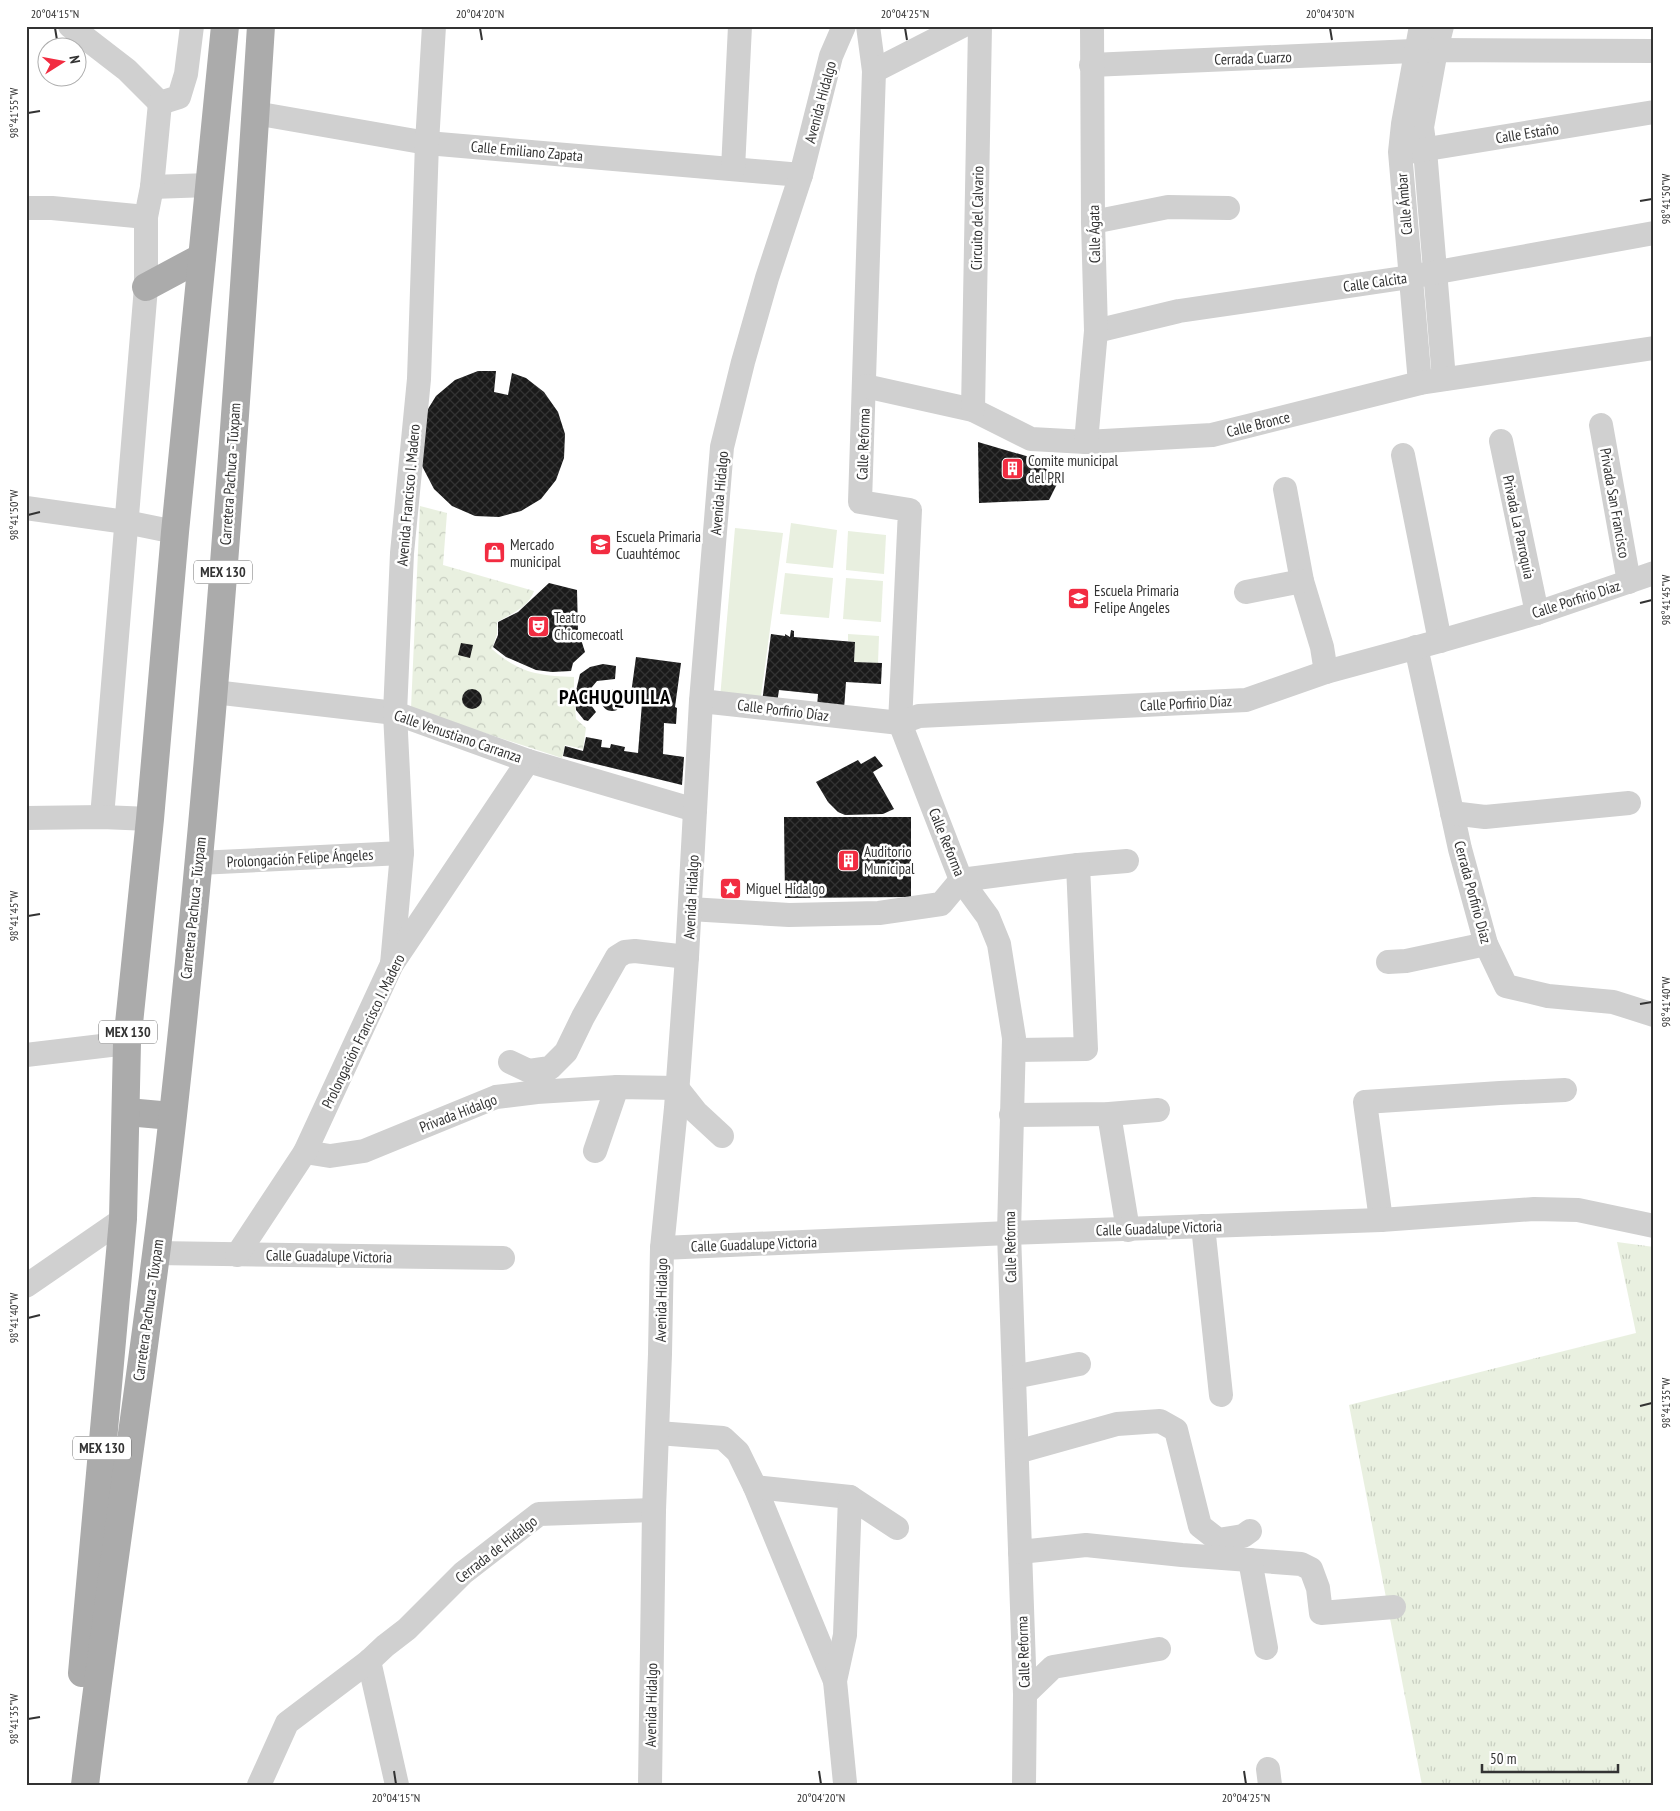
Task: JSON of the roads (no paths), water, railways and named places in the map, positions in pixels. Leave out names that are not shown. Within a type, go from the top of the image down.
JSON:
[{"type":"main road","name":"Carretera Pachuca - Túxpam","points":[[83,1784],[123,1219],[127,1112],[127,1043],[225,26]]},
{"type":"main road","name":"Carretera Pachuca - Túxpam","points":[[83,1784],[155,1253],[172,1116],[198,863],[214,692],[261,26]]},
{"type":"main road","points":[[146,287],[202,258]]},
{"type":"main road","points":[[127,1112],[172,1116]]},
{"type":"street","points":[[70,26],[127,70],[160,102]]},
{"type":"street","points":[[160,102],[179,97],[186,74],[192,26]]},
{"type":"street","name":"Avenida Francisco I. Madero","points":[[392,964],[402,853],[396,713],[402,553],[419,379],[427,142],[434,26]]},
{"type":"street","points":[[733,169],[740,26]]},
{"type":"street","name":"Avenida Hidalgo","points":[[650,1785],[654,1510],[658,1433],[662,1248],[687,957],[701,701],[722,447],[742,362],[800,175],[832,56],[844,26]]},
{"type":"street","name":"Calle Reforma","points":[[868,26],[874,71],[860,502],[910,510],[900,723],[961,880],[988,917],[999,944],[1015,1050],[1011,1115],[1009,1233],[1024,1694],[1024,1785]]},
{"type":"street","points":[[874,71],[962,26]]},
{"type":"street","name":"Circuito del Calvario","points":[[973,410],[980,26]]},
{"type":"street","name":"Calle Ágata","points":[[1086,442],[1096,331],[1093,222],[1092,26]]},
{"type":"street","name":"Calle Ámbar","points":[[1420,26],[1425,51],[1422,127],[1444,379]]},
{"type":"street","name":"Calle Ámbar","points":[[1420,383],[1400,152],[1425,51],[1442,26]]},
{"type":"street","points":[[1425,51],[1654,51]]},
{"type":"street","name":"Cerrada Cuarzo","points":[[1091,66],[1425,51]]},
{"type":"street","points":[[102,817],[146,287],[146,217],[152,187],[160,102]]},
{"type":"street","name":"Calle Estaño","points":[[1400,152],[1425,150],[1654,112]]},
{"type":"street","name":"Calle Emiliano Zapata","points":[[255,114],[427,142],[800,175]]},
{"type":"street","points":[[152,187],[209,185]]},
{"type":"street","points":[[1093,222],[1168,207],[1228,208]]},
{"type":"street","points":[[26,208],[52,208],[146,217]]},
{"type":"street","name":"Calle Calcita","points":[[1096,331],[1179,311],[1410,277],[1654,232]]},
{"type":"street","name":"Calle Bronce","points":[[865,386],[973,410],[1031,439],[1086,442],[1212,435],[1420,383],[1654,348]]},
{"type":"street","name":"Privada San Francisco","points":[[1601,425],[1629,582]]},
{"type":"street","name":"Privada La Parroquia","points":[[1501,441],[1536,613]]},
{"type":"street","points":[[1403,456],[1440,641]]},
{"type":"street","points":[[1285,489],[1302,581],[1322,647],[1326,672]]},
{"type":"street","points":[[26,508],[126,522],[175,532]]},
{"type":"street","name":"Calle Porfirio Díaz","points":[[701,701],[900,723],[919,716],[1246,700],[1326,672],[1536,613],[1654,573]]},
{"type":"street","points":[[1246,592],[1302,581]]},
{"type":"street","name":"Cerrada Porfirio Díaz","points":[[1416,647],[1460,849],[1486,944],[1506,986],[1548,996],[1613,1002],[1654,1015]]},
{"type":"street","name":"Calle Venustiano Carranza","points":[[214,692],[396,713],[528,761],[695,810]]},
{"type":"street","name":"Prolongación Francisco I. Madero","points":[[237,1256],[305,1152],[392,964],[528,761]]},
{"type":"street","points":[[1452,813],[1485,817],[1629,803]]},
{"type":"street","points":[[26,818],[102,817],[150,819]]},
{"type":"street","name":"Prolongación Felipe Ángeles","points":[[198,863],[402,853]]},
{"type":"street","points":[[690,909],[788,915],[879,913],[941,904],[961,880],[1078,865],[1127,862]]},
{"type":"street","points":[[1015,1050],[1086,1049],[1078,865]]},
{"type":"street","points":[[1388,962],[1406,961],[1486,944]]},
{"type":"street","points":[[510,1062],[529,1071],[550,1068],[566,1052],[583,1017],[612,966],[618,957],[625,952],[687,957]]},
{"type":"street","points":[[26,1055],[127,1043]]},
{"type":"street","points":[[595,1152],[617,1087]]},
{"type":"street","name":"Privada Hidalgo","points":[[305,1152],[330,1156],[364,1151],[496,1097],[537,1092],[617,1087],[677,1088]]},
{"type":"street","points":[[677,1088],[696,1112],[722,1136]]},
{"type":"street","points":[[1381,1220],[1365,1102],[1565,1090]]},
{"type":"street","points":[[1011,1115],[1109,1114],[1158,1110]]},
{"type":"street","points":[[1109,1114],[1128,1230]]},
{"type":"street","name":"Calle Guadalupe Victoria","points":[[662,1248],[1381,1220],[1534,1209],[1578,1210],[1654,1226]]},
{"type":"street","points":[[26,1286],[123,1219]]},
{"type":"street","points":[[1203,1226],[1221,1395]]},
{"type":"street","name":"Calle Guadalupe Victoria","points":[[155,1253],[237,1256],[503,1258]]},
{"type":"street","points":[[1014,1376],[1079,1364]]},
{"type":"street","points":[[1017,1452],[1117,1424],[1160,1420],[1176,1430],[1200,1526],[1218,1540],[1242,1536],[1250,1531]]},
{"type":"street","points":[[658,1433],[723,1438],[738,1452],[755,1486],[835,1681],[845,1783]]},
{"type":"street","points":[[755,1486],[850,1497],[897,1528]]},
{"type":"street","points":[[835,1681],[845,1635],[850,1497]]},
{"type":"street","name":"Cerrada de Hidalgo","points":[[259,1785],[287,1723],[369,1661],[407,1629],[463,1573],[539,1514],[654,1510]]},
{"type":"street","points":[[1020,1552],[1086,1546],[1302,1564],[1311,1569],[1318,1588],[1321,1613],[1394,1607]]},
{"type":"street","points":[[1250,1560],[1266,1648]]},
{"type":"street","points":[[1024,1694],[1053,1667],[1159,1649]]},
{"type":"street","points":[[369,1661],[397,1785]]},
{"type":"place","name":"Comite municipal del PRI","points":[[1012,469]]},
{"type":"place","name":"Escuela Primaria Cuauhtémoc","points":[[600,545]]},
{"type":"place","name":"Mercado municipal","points":[[494,553]]},
{"type":"place","name":"Escuela Primaria Felipe Angeles","points":[[1078,599]]},
{"type":"place","name":"Teatro Chicomecoatl","points":[[538,626]]},
{"type":"place","name":"Auditorio Municipal","points":[[848,860]]},
{"type":"place","name":"Miguel Hidalgo","points":[[730,888]]},
{"type":"district","name":"PACHUQUILLA","points":[[615,697]]}]
